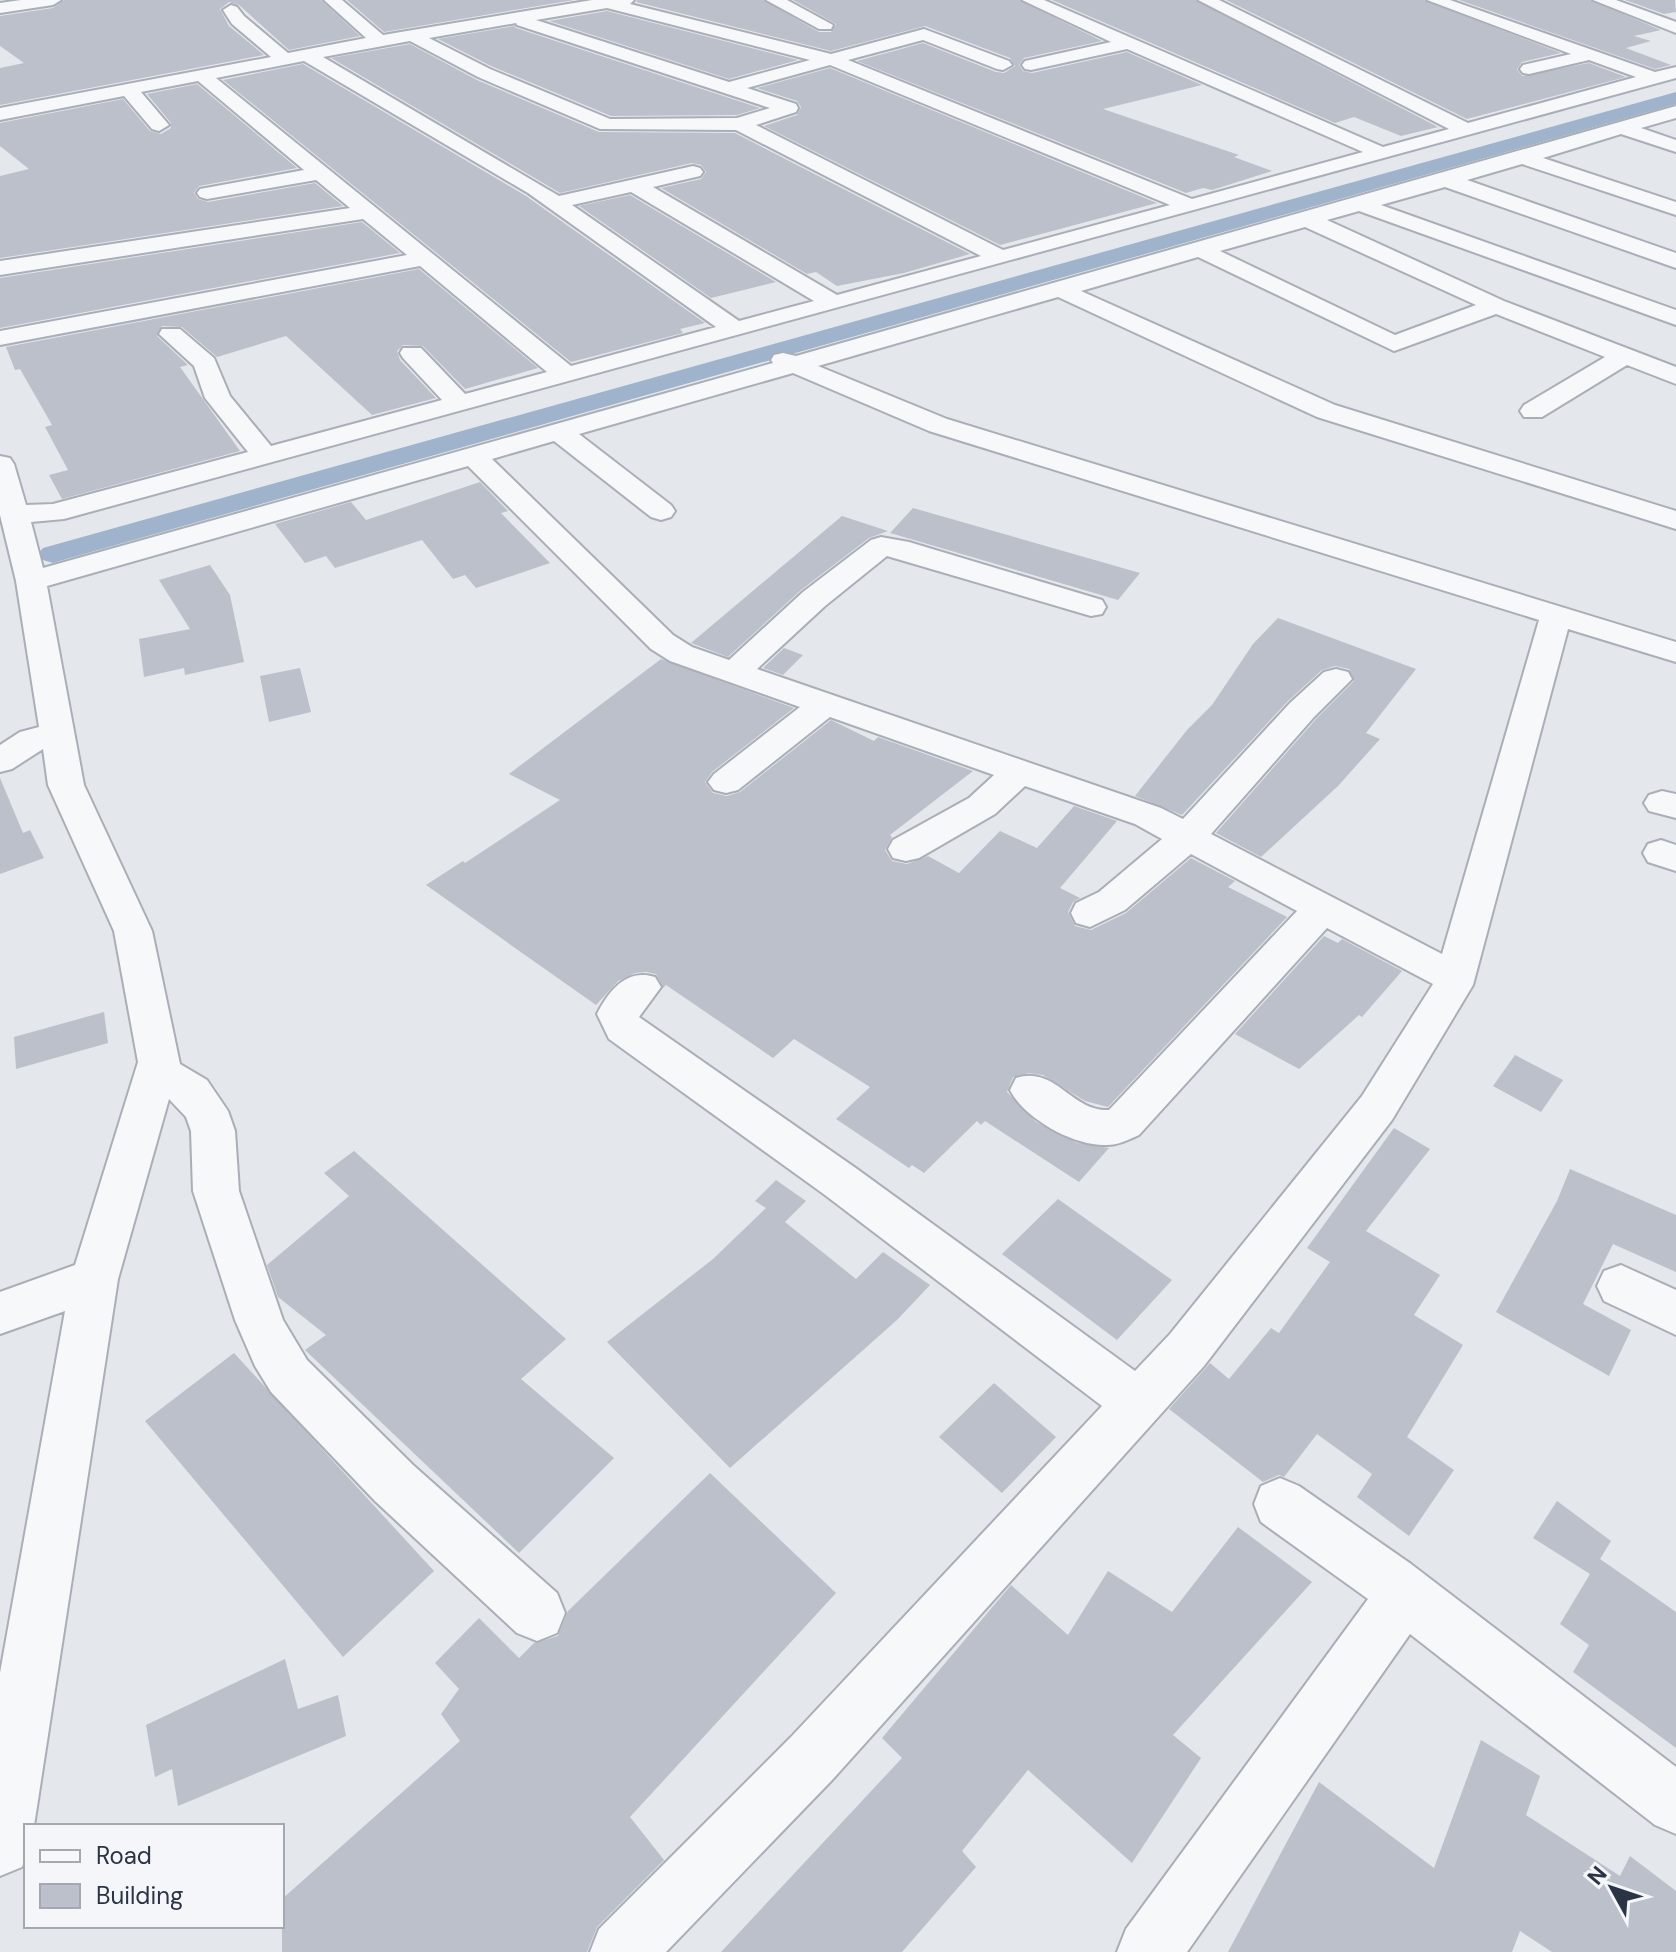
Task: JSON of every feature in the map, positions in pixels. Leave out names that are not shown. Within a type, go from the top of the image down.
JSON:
[{"type":"street","points":[[0,8],[53,0]]},
{"type":"street","points":[[332,0],[379,41]]},
{"type":"street","points":[[0,96],[8,112],[379,41],[626,0]]},
{"type":"street","points":[[774,0],[825,25]]},
{"type":"street","points":[[1206,0],[1464,129]]},
{"type":"street","points":[[1435,0],[1596,57],[1667,66]]},
{"type":"street","points":[[1601,0],[1676,28]]},
{"type":"street","points":[[1040,1],[1381,153]]},
{"type":"street","points":[[600,2],[832,60],[1191,206]]},
{"type":"street","points":[[231,10],[238,20],[284,59]]},
{"type":"street","points":[[413,36],[484,73],[607,125],[739,124],[789,108],[517,19]]},
{"type":"street","points":[[728,88],[924,34],[1003,65]]},
{"type":"street","points":[[1031,65],[1129,43]]},
{"type":"street","points":[[1529,69],[1633,54]]},
{"type":"street","points":[[307,55],[468,148],[555,203],[734,331],[792,365],[938,425],[1676,652]]},
{"type":"street","points":[[0,1845],[94,1279],[159,1062],[133,931],[66,785],[31,581],[10,496],[265,456],[1191,206],[1464,129],[1667,66]]},
{"type":"street","points":[[98,74],[122,90],[159,125]]},
{"type":"street","points":[[201,75],[566,375]]},
{"type":"street","points":[[31,581],[1676,112]]},
{"type":"street","points":[[739,124],[1001,258]]},
{"type":"street","points":[[1621,128],[1676,146]]},
{"type":"street","points":[[1522,157],[1676,209]]},
{"type":"street","points":[[555,203],[693,172]]},
{"type":"street","points":[[207,193],[319,173]]},
{"type":"street","points":[[1446,180],[1676,261]]},
{"type":"street","points":[[636,186],[834,303]]},
{"type":"street","points":[[1359,204],[1676,318]]},
{"type":"street","points":[[0,268],[367,212]]},
{"type":"street","points":[[1306,219],[1496,306],[1676,376]]},
{"type":"street","points":[[1198,249],[1394,344],[1496,306]]},
{"type":"street","points":[[0,338],[424,259]]},
{"type":"street","points":[[1059,289],[1326,411],[1676,520]]},
{"type":"street","points":[[171,334],[205,363],[218,398],[265,456]]},
{"type":"street","points":[[412,353],[460,404]]},
{"type":"street","points":[[1533,411],[1623,357]]},
{"type":"street","points":[[559,432],[661,511]]},
{"type":"street","points":[[474,456],[662,642],[681,654],[1148,816],[1455,978]]},
{"type":"street","points":[[734,673],[824,590],[881,546],[899,548],[1091,607]]},
{"type":"street","points":[[622,1952],[812,1758],[1187,1350],[1377,1108],[1453,985],[1556,615]]},
{"type":"street","points":[[1090,913],[1112,901],[1188,837],[1234,790],[1302,710],[1336,679]]},
{"type":"street","points":[[726,782],[825,704]]},
{"type":"street","points":[[0,761],[32,740],[58,733]]},
{"type":"street","points":[[906,849],[982,806],[1019,771]]},
{"type":"street","points":[[1031,1090],[1088,1126],[1114,1129],[1124,1123],[1323,908]]},
{"type":"street","points":[[641,987],[617,1014],[624,1028],[817,1164],[1138,1403]]},
{"type":"street","points":[[156,1070],[192,1092],[206,1111],[213,1131],[216,1191],[259,1320],[272,1350],[289,1376],[394,1483],[537,1613]]},
{"type":"street","points":[[0,1313],[94,1279]]},
{"type":"street","points":[[1621,1286],[1676,1314]]},
{"type":"street","points":[[1280,1504],[1392,1583],[1676,1804]]},
{"type":"street","points":[[1164,1943],[1404,1595]]},
{"type":"building","points":[[64,0],[321,0],[360,36],[289,50],[239,5],[229,2],[220,9],[229,26],[264,55],[0,105],[0,68],[24,63],[0,46],[0,16],[53,8]]},
{"type":"building","points":[[347,0],[574,0],[384,32]]},
{"type":"building","points":[[637,0],[763,0],[819,32],[831,32],[836,24],[793,0],[1019,0],[1102,41],[1024,58],[1019,65],[1023,71],[1032,73],[1127,52],[1202,85],[1103,109],[1239,155],[1234,157],[1272,171],[1212,190],[1203,188],[1186,193],[857,61],[923,43],[996,72],[1004,73],[1015,66],[1010,58],[925,26],[831,51]]},
{"type":"building","points":[[1052,0],[1195,0],[1438,127],[1401,136],[1354,117],[1335,123]]},
{"type":"building","points":[[1226,0],[1424,0],[1561,53],[1522,62],[1517,69],[1522,76],[1589,63],[1626,77],[1467,119]]},
{"type":"building","points":[[1459,0],[1590,0],[1661,30],[1634,36],[1651,41],[1626,48],[1671,65],[1655,69]]},
{"type":"building","points":[[1625,0],[1675,0],[1676,12],[1664,14]]},
{"type":"building","points":[[607,11],[798,60],[729,79],[549,21]]},
{"type":"building","points":[[514,26],[760,108],[737,115],[611,116],[491,66],[438,39]]},
{"type":"building","points":[[410,44],[477,80],[599,132],[735,133],[970,254],[904,273],[837,286],[816,272],[807,274],[661,188],[701,179],[706,172],[701,165],[692,163],[560,193],[331,58]]},
{"type":"building","points":[[303,64],[526,196],[705,323],[680,329],[683,333],[571,362],[223,80]]},
{"type":"building","points":[[830,68],[1157,203],[1000,245],[764,126],[797,115],[801,107],[797,101],[757,88]]},
{"type":"building","points":[[197,84],[297,168],[199,186],[194,193],[198,199],[208,202],[315,183],[343,206],[0,258],[0,176],[29,169],[0,146],[0,123],[123,99],[150,131],[161,134],[171,128],[171,123],[147,94]]},
{"type":"building","points":[[630,195],[776,282],[711,298],[579,206]]},
{"type":"building","points":[[362,222],[400,253],[0,328],[0,278]]},
{"type":"building","points":[[419,269],[538,368],[465,389],[423,346],[403,345],[397,351],[400,360],[436,398],[372,415],[286,336],[217,357],[182,327],[162,326],[157,336],[188,365],[180,367],[240,451],[62,499],[49,475],[68,470],[45,427],[52,425],[20,369],[15,370],[6,347]]},
{"type":"building","points":[[480,482],[508,511],[501,513],[550,563],[476,588],[465,575],[453,579],[422,540],[335,568],[326,556],[305,563],[275,524],[351,502],[366,520]]},
{"type":"building","points":[[913,508],[1140,573],[1118,600],[890,533]]},
{"type":"building","points":[[842,516],[888,531],[869,538],[801,590],[728,657],[691,643]]},
{"type":"building","points":[[210,565],[230,595],[244,662],[185,675],[184,668],[144,677],[139,639],[190,629],[159,580]]},
{"type":"building","points":[[1278,618],[1416,669],[1366,733],[1380,739],[1338,786],[1261,857],[1216,833],[1316,719],[1354,681],[1349,669],[1335,666],[1322,670],[1288,701],[1182,815],[1135,796],[1187,730],[1212,705],[1253,644]]},
{"type":"building","points":[[784,648],[803,655],[783,675],[763,668]]},
{"type":"building","points":[[661,659],[794,708],[712,772],[705,782],[713,793],[727,796],[740,792],[831,720],[874,741],[878,737],[973,771],[890,835],[892,837],[885,850],[892,861],[907,864],[928,856],[959,873],[1000,831],[1037,848],[1074,806],[1117,821],[1060,888],[1080,898],[1073,902],[1068,912],[1075,926],[1091,930],[1126,913],[1191,858],[1235,881],[1228,887],[1287,917],[1108,1107],[1085,1101],[1043,1075],[1029,1073],[1013,1077],[1007,1092],[1036,1122],[1077,1143],[1109,1148],[1079,1182],[985,1121],[981,1125],[977,1121],[924,1173],[912,1165],[909,1168],[836,1119],[870,1087],[794,1039],[773,1058],[666,985],[663,988],[656,974],[646,972],[635,973],[618,981],[596,1005],[426,885],[560,800],[509,774]]},
{"type":"building","points":[[300,668],[311,712],[269,722],[260,676]]},
{"type":"building","points":[[0,778],[23,833],[30,830],[44,858],[0,874]]},
{"type":"building","points":[[1324,936],[1338,943],[1342,939],[1402,971],[1362,1017],[1359,1015],[1299,1069],[1235,1034]]},
{"type":"building","points":[[104,1012],[108,1043],[16,1069],[14,1037]]},
{"type":"building","points":[[1515,1055],[1563,1080],[1541,1112],[1493,1086]]},
{"type":"building","points":[[1394,1128],[1430,1149],[1366,1231],[1440,1275],[1414,1315],[1463,1345],[1407,1437],[1454,1470],[1409,1536],[1357,1497],[1372,1474],[1317,1434],[1284,1477],[1279,1475],[1263,1482],[1169,1409],[1210,1363],[1229,1379],[1271,1328],[1279,1333],[1330,1262],[1307,1248]]},
{"type":"building","points":[[354,1151],[566,1339],[521,1379],[614,1458],[519,1553],[305,1350],[326,1335],[278,1297],[267,1265],[349,1196],[324,1173]]},
{"type":"building","points":[[1570,1169],[1676,1215],[1676,1272],[1613,1244],[1583,1304],[1631,1330],[1609,1376],[1496,1312],[1557,1201]]},
{"type":"building","points":[[776,1180],[806,1201],[785,1222],[856,1279],[883,1252],[930,1285],[897,1320],[730,1468],[607,1342],[713,1259],[766,1208],[755,1201]]},
{"type":"building","points":[[1058,1199],[1172,1280],[1117,1340],[1002,1254]]},
{"type":"building","points":[[234,1353],[434,1571],[343,1657],[145,1421]]},
{"type":"building","points":[[994,1383],[1056,1437],[1002,1493],[939,1437]]},
{"type":"building","points":[[710,1473],[836,1593],[630,1817],[664,1860],[597,1927],[587,1952],[282,1952],[284,1897],[460,1741],[441,1714],[459,1689],[435,1663],[479,1618],[519,1658],[534,1643],[558,1636],[568,1611]]},
{"type":"building","points":[[1557,1501],[1611,1541],[1600,1559],[1676,1612],[1676,1748],[1573,1672],[1589,1645],[1560,1624],[1590,1574],[1533,1538]]},
{"type":"building","points":[[1238,1527],[1312,1582],[1173,1735],[1201,1758],[1132,1863],[1028,1770],[962,1851],[976,1867],[902,1952],[721,1952],[902,1758],[882,1738],[1011,1585],[1068,1635],[1108,1571],[1172,1612]]},
{"type":"building","points":[[285,1659],[298,1709],[338,1695],[346,1736],[178,1806],[172,1769],[155,1777],[146,1725]]},
{"type":"building","points":[[1481,1740],[1540,1776],[1526,1815],[1620,1876],[1630,1856],[1676,1891],[1676,1952],[1552,1952],[1520,1931],[1512,1952],[1228,1952],[1319,1782],[1434,1868]]},
{"type":"waterway","points":[[53,554],[1676,98]]}]
